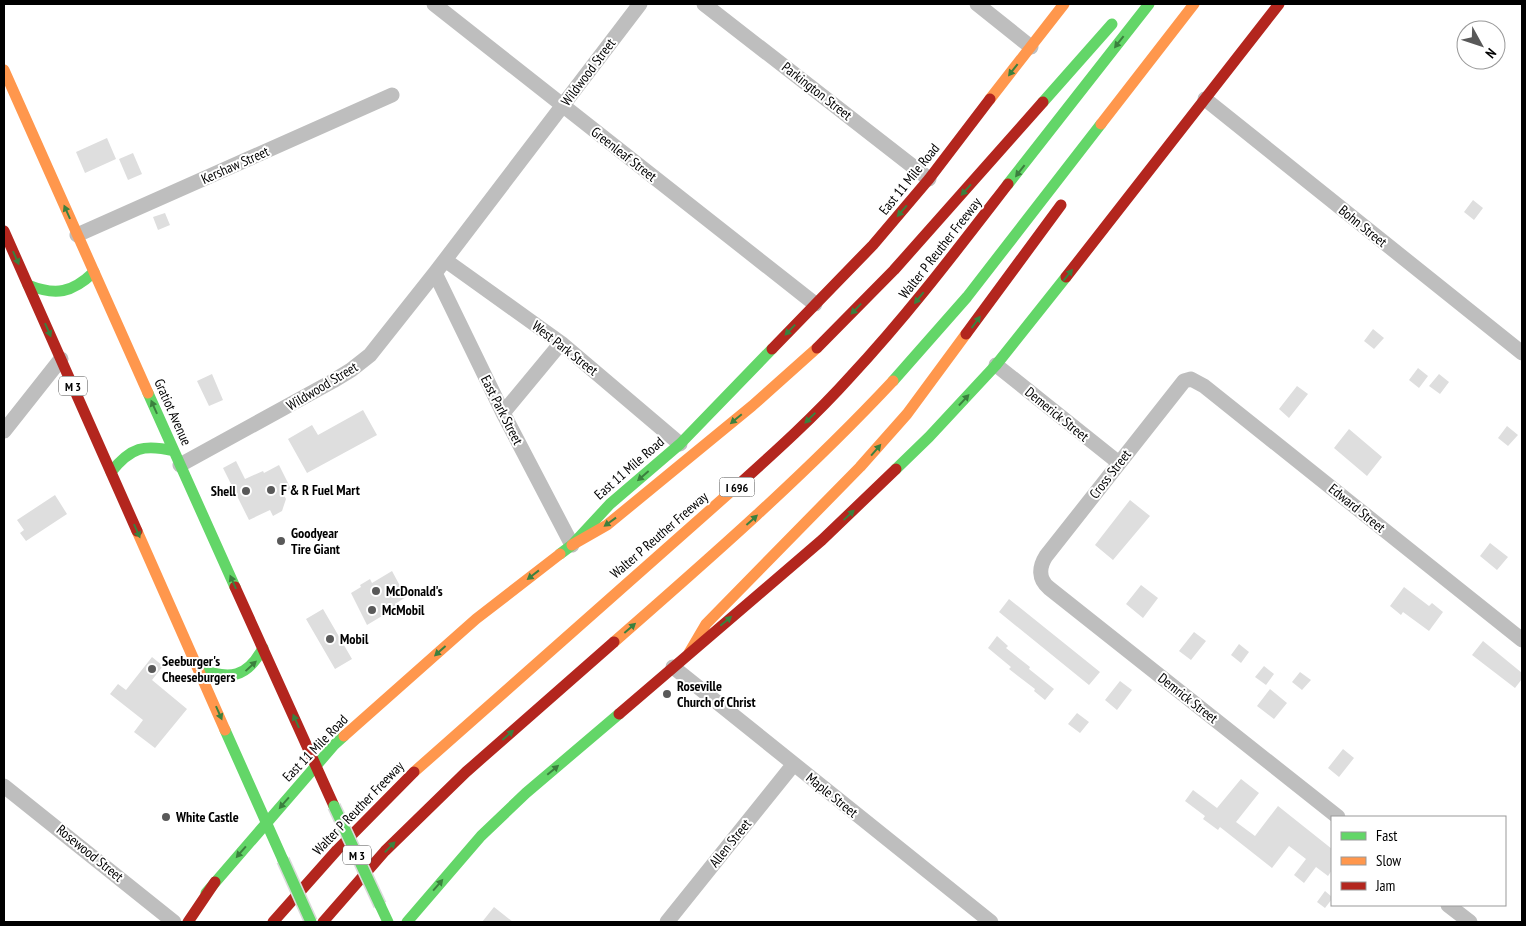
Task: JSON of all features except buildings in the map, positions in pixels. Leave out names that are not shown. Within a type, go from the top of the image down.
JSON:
[{"type":"main road","name":"East 11 Mile Road","points":[[181,922],[334,745],[471,624],[572,545],[610,504],[680,444],[873,245],[929,179],[1064,4]]},
{"type":"main road","name":"Walter P Reuther Freeway","points":[[274,922],[336,850],[415,771],[752,474],[850,378],[884,341],[942,270],[1149,4]]},
{"type":"main road","name":"I 696","points":[[323,922],[385,851],[466,772],[710,558],[798,478],[872,404],[905,369],[966,297],[1194,4]]},
{"type":"main road","points":[[407,922],[481,836],[526,793],[822,540],[929,437],[996,365],[1279,4]]},
{"type":"main road","points":[[572,545],[607,525],[752,406],[826,339],[932,227],[1117,18]]},
{"type":"main road","points":[[1140,94],[1179,23]]},
{"type":"main road","name":"Gratiot Avenue","points":[[4,70],[316,765]]},
{"type":"main road","points":[[4,99],[20,108]]},
{"type":"main road","points":[[689,653],[706,624],[860,467],[907,414],[1069,193]]},
{"type":"main road","name":"M 3","points":[[4,231],[311,922]]},
{"type":"main road","points":[[28,285],[39,290],[62,292],[72,290],[94,272]]},
{"type":"main road","points":[[111,472],[118,462],[136,448],[148,446],[174,451]]},
{"type":"main road","points":[[199,669],[224,677],[245,672],[258,659],[263,648]]},
{"type":"main road","name":"M 3","points":[[316,765],[388,922]]},
{"type":"main road","points":[[188,922],[215,882]]},
{"type":"street","name":"Greenleaf Street","points":[[434,4],[815,304]]},
{"type":"street","name":"Wildwood Street","points":[[180,465],[351,370],[370,355],[445,260],[640,4]]},
{"type":"street","name":"Parkington Street","points":[[704,4],[929,179]]},
{"type":"street","points":[[977,4],[1031,47]]},
{"type":"street","name":"Kershaw Street","points":[[77,235],[392,95]]},
{"type":"street","name":"Bohn Street","points":[[1205,99],[1522,353]]},
{"type":"street","name":"West Park Street","points":[[445,260],[561,343],[680,444]]},
{"type":"street","name":"East Park Street","points":[[435,273],[503,413],[572,545]]},
{"type":"street","points":[[503,413],[561,343]]},
{"type":"street","points":[[4,431],[61,359]]},
{"type":"street","name":"Demerick Street","points":[[996,365],[1119,463]]},
{"type":"street","name":"Cross Street","points":[[1041,577],[1041,564],[1046,556],[1178,387],[1184,381],[1191,379]]},
{"type":"street","name":"Edward Street","points":[[1191,379],[1204,386],[1522,640]]},
{"type":"street","name":"Demrick Street","points":[[1041,577],[1044,584],[1337,816]]},
{"type":"street","name":"Maple Street","points":[[673,667],[991,922]]},
{"type":"street","name":"Allen Street","points":[[666,922],[793,764]]},
{"type":"street","name":"Rosewood Street","points":[[4,786],[174,922]]},
{"type":"street","points":[[1449,906],[1470,922]]},
{"type":"traffic: fast","points":[[1008,184],[1149,4]]},
{"type":"traffic: fast","points":[[1043,102],[1112,24]]},
{"type":"traffic: fast","points":[[893,381],[967,297],[1101,124]]},
{"type":"traffic: fast","points":[[28,285],[47,291],[63,290],[78,284],[94,272]]},
{"type":"traffic: fast","points":[[896,469],[929,437],[996,365],[1066,277]]},
{"type":"traffic: fast","points":[[560,554],[572,545],[610,504],[680,444],[772,349]]},
{"type":"traffic: fast","points":[[148,393],[235,587]]},
{"type":"traffic: fast","points":[[111,472],[125,457],[139,450],[154,448],[174,451]]},
{"type":"traffic: fast","points":[[199,669],[220,675],[237,674],[251,665],[263,648]]},
{"type":"traffic: fast","points":[[407,922],[481,836],[526,793],[619,714]]},
{"type":"traffic: fast","points":[[225,730],[283,860]]},
{"type":"traffic: fast","points":[[206,893],[334,745],[344,736]]},
{"type":"traffic: fast","points":[[334,806],[380,905]]},
{"type":"traffic: fast","points":[[283,860],[311,922]]},
{"type":"traffic: fast","points":[[380,905],[388,922]]},
{"type":"traffic: slow","points":[[990,99],[1064,4]]},
{"type":"traffic: slow","points":[[1101,124],[1194,4]]},
{"type":"traffic: slow","points":[[4,70],[148,393]]},
{"type":"traffic: slow","points":[[689,653],[706,624],[860,467],[907,414],[966,334]]},
{"type":"traffic: slow","points":[[572,545],[607,525],[752,406],[817,348]]},
{"type":"traffic: slow","points":[[614,642],[722,547],[792,482],[893,381]]},
{"type":"traffic: slow","points":[[414,772],[736,487]]},
{"type":"traffic: slow","points":[[137,531],[225,730]]},
{"type":"traffic: slow","points":[[344,736],[476,619],[560,554]]},
{"type":"traffic: jam","points":[[1066,277],[1279,4]]},
{"type":"traffic: jam","points":[[772,349],[873,245],[929,179],[990,99]]},
{"type":"traffic: jam","points":[[817,348],[894,270],[1043,102]]},
{"type":"traffic: jam","points":[[736,487],[809,420],[871,354],[931,282],[1008,184]]},
{"type":"traffic: jam","points":[[966,334],[1061,205]]},
{"type":"traffic: jam","points":[[4,231],[137,531]]},
{"type":"traffic: jam","points":[[619,714],[822,540],[896,469]]},
{"type":"traffic: jam","points":[[235,587],[334,806]]},
{"type":"traffic: jam","points":[[323,922],[385,851],[466,772],[614,642]]},
{"type":"traffic: jam","points":[[273,922],[337,850],[414,772]]},
{"type":"traffic: jam","points":[[188,922],[215,882]]},
{"type":"place","name":"F & R Fuel Mart","points":[[271,490]]},
{"type":"place","name":"Shell","points":[[246,491]]},
{"type":"place","name":"Goodyear Tire Giant","points":[[281,541]]},
{"type":"place","name":"McDonald's","points":[[376,591]]},
{"type":"place","name":"McMobil","points":[[372,610]]},
{"type":"place","name":"Mobil","points":[[330,639]]},
{"type":"place","name":"Seeburger's Cheeseburgers","points":[[152,669]]},
{"type":"place","name":"Roseville Church of Christ","points":[[667,694]]},
{"type":"place","name":"White Castle","points":[[166,817]]}]
